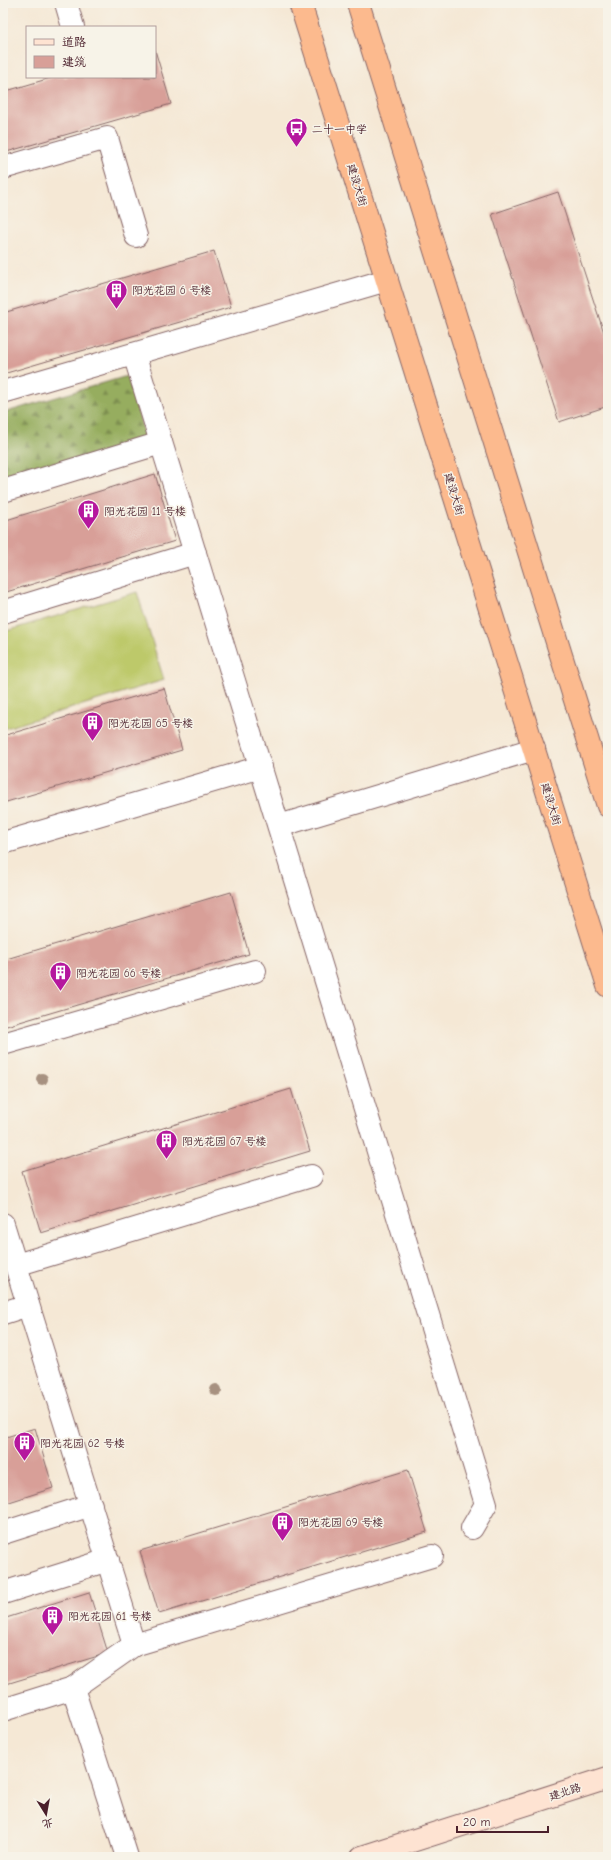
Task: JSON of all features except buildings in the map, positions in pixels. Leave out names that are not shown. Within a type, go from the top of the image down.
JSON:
[{"type":"highway","name":"建设大街","points":[[300,3],[608,986]]},
{"type":"highway","points":[[358,3],[608,806]]},
{"type":"street","points":[[66,3],[73,26]]},
{"type":"street","points":[[3,168],[107,138],[136,236]]},
{"type":"street","points":[[3,392],[387,280]]},
{"type":"street","points":[[134,354],[486,1504],[472,1528]]},
{"type":"street","points":[[3,491],[161,443]]},
{"type":"street","points":[[3,612],[195,553]]},
{"type":"street","points":[[279,826],[534,749]]},
{"type":"street","points":[[3,843],[261,767]]},
{"type":"street","points":[[3,1044],[255,971]]},
{"type":"street","points":[[16,1265],[312,1176]]},
{"type":"street","points":[[3,1224],[134,1645]]},
{"type":"street","points":[[3,1313],[28,1305]]},
{"type":"street","points":[[3,1533],[91,1505]]},
{"type":"street","points":[[3,1710],[73,1688],[134,1645],[432,1556]]},
{"type":"street","points":[[3,1593],[108,1560]]},
{"type":"street","points":[[73,1688],[127,1857]]},
{"type":"street","name":"建北路","points":[[362,1857],[608,1778]]},
{"type":"green space","points":[[127,376],[146,439],[5,482],[3,477],[3,413]]},
{"type":"green space","points":[[137,592],[164,680],[3,729],[3,632]]},
{"type":"place","name":"二十一中学","points":[[296,148]]},
{"type":"place","name":"阳光花园 6 号楼","points":[[117,310]]},
{"type":"place","name":"阳光花园 11 号楼","points":[[88,530]]},
{"type":"place","name":"阳光花园 65 号楼","points":[[92,742]]},
{"type":"place","name":"阳光花园 66 号楼","points":[[60,992]]},
{"type":"place","name":"阳光花园 67 号楼","points":[[166,1160]]},
{"type":"place","name":"阳光花园 62 号楼","points":[[24,1462]]},
{"type":"place","name":"阳光花园 69 号楼","points":[[283,1542]]},
{"type":"place","name":"阳光花园 61 号楼","points":[[53,1636]]}]
